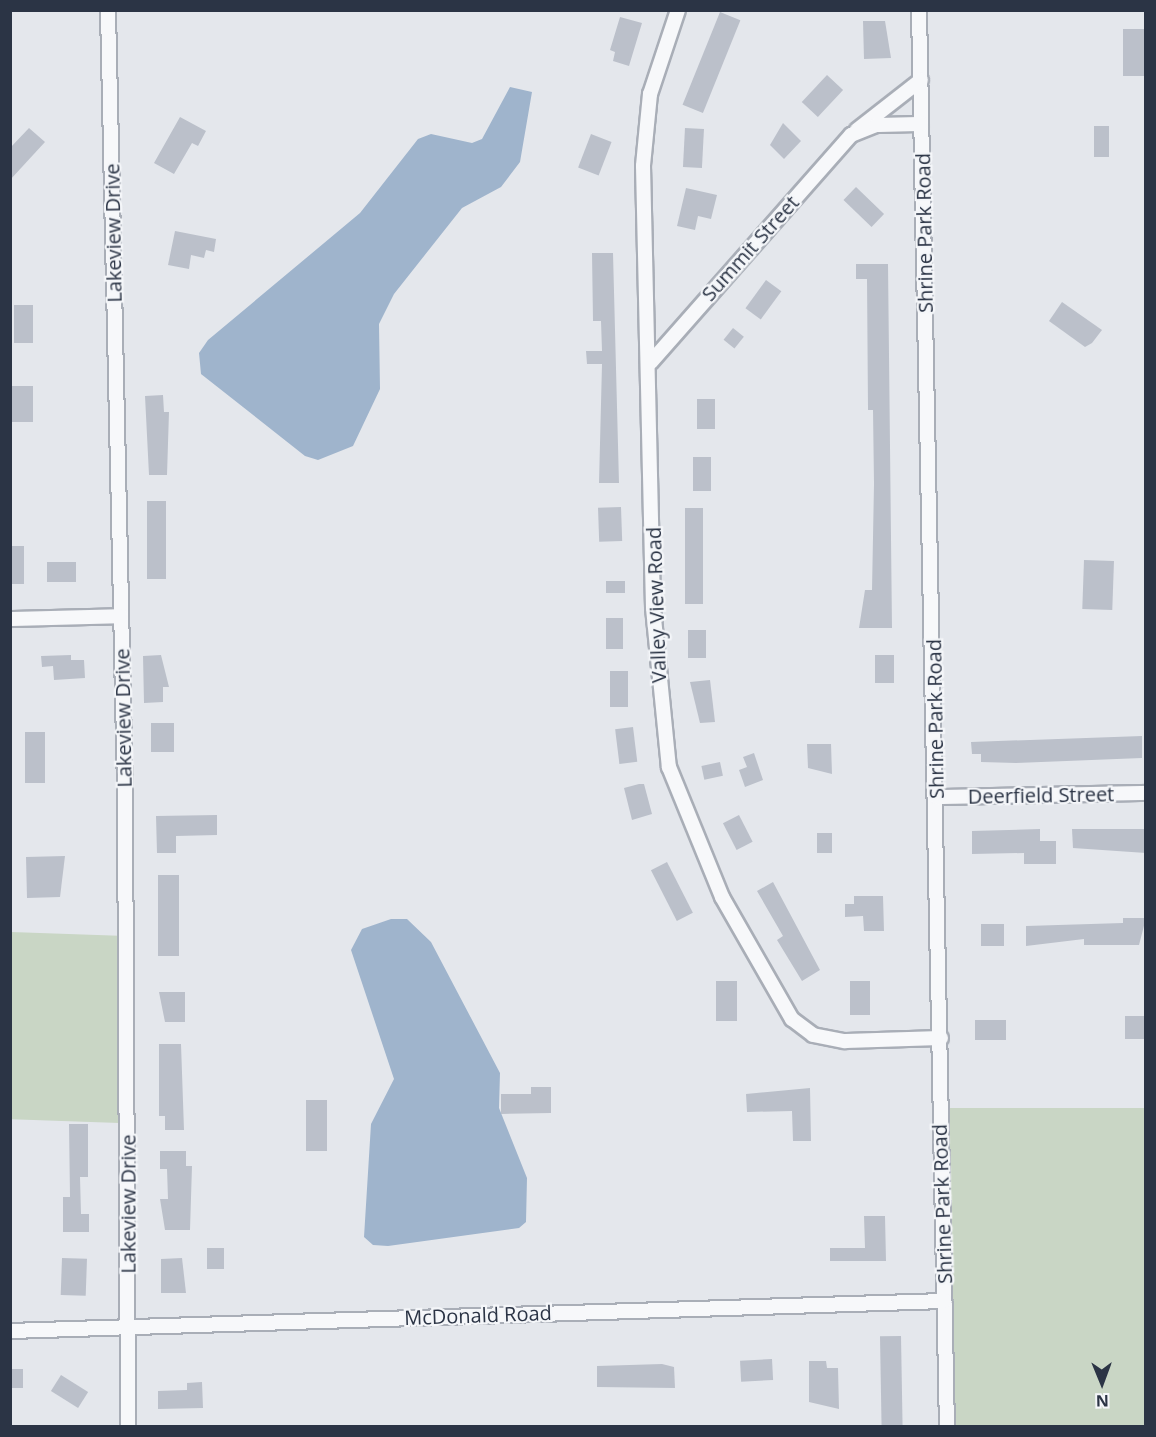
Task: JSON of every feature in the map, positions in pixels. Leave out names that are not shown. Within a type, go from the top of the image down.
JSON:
[{"type":"street","name":"Lakeview Drive","points":[[108,10],[121,616],[128,1426]]},
{"type":"street","name":"Valley View Road","points":[[678,10],[650,94],[643,166],[651,362],[653,608],[669,766],[685,816],[722,897],[792,1019],[813,1035],[844,1041],[941,1038]]},
{"type":"street","name":"Shrine Park Road","points":[[919,10],[937,797],[947,1426]]},
{"type":"street","name":"Summit Street","points":[[651,362],[851,135],[921,80]]},
{"type":"street","name":"Summit Street","points":[[851,135],[876,125],[921,124]]},
{"type":"street","points":[[10,619],[121,616]]},
{"type":"street","name":"Deerfield Street","points":[[937,797],[1146,793]]},
{"type":"street","name":"McDonald Road","points":[[10,1331],[945,1301]]},
{"type":"green space","points":[[11,932],[126,936],[119,1123],[10,1119]]},
{"type":"green space","points":[[939,1108],[1145,1108],[1145,1426],[939,1426]]},
{"type":"water","points":[[510,87],[532,92],[520,162],[501,187],[462,208],[394,294],[379,324],[380,389],[353,446],[318,460],[305,456],[201,374],[199,353],[208,340],[360,213],[418,139],[431,134],[472,143],[482,139]]},
{"type":"water","points":[[391,919],[407,919],[431,942],[500,1073],[499,1108],[527,1178],[526,1222],[519,1228],[388,1246],[373,1245],[364,1237],[371,1124],[394,1079],[351,950],[362,929]]},
{"type":"building","points":[[720,12],[740,20],[703,113],[683,105]]},
{"type":"building","points":[[620,17],[642,23],[629,66],[613,61],[615,52],[610,50]]},
{"type":"building","points":[[863,21],[885,21],[891,58],[864,59]]},
{"type":"building","points":[[1123,29],[1146,29],[1146,76],[1123,76]]},
{"type":"building","points":[[827,75],[843,90],[818,117],[802,102]]},
{"type":"building","points":[[180,117],[206,131],[198,146],[192,143],[174,174],[154,163]]},
{"type":"building","points":[[783,123],[801,141],[784,159],[770,145]]},
{"type":"building","points":[[1094,126],[1109,126],[1109,157],[1094,157]]},
{"type":"building","points":[[29,128],[45,142],[10,180],[10,148]]},
{"type":"building","points":[[685,128],[704,129],[702,168],[683,167]]},
{"type":"building","points":[[591,134],[612,142],[599,175],[578,168]]},
{"type":"building","points":[[856,187],[884,214],[872,227],[843,200]]},
{"type":"building","points":[[686,188],[717,195],[711,219],[698,216],[695,230],[677,226]]},
{"type":"building","points":[[175,231],[216,239],[214,252],[206,250],[204,258],[191,255],[189,269],[168,265]]},
{"type":"building","points":[[592,253],[613,253],[619,483],[599,483],[602,364],[587,364],[586,351],[602,351],[601,321],[593,321]]},
{"type":"building","points":[[856,264],[888,264],[892,628],[859,628],[865,590],[872,590],[874,484],[873,410],[868,410],[867,279],[856,279]]},
{"type":"building","points":[[766,280],[781,291],[761,319],[745,308]]},
{"type":"building","points":[[1062,302],[1102,330],[1092,343],[1085,347],[1049,321]]},
{"type":"building","points":[[14,305],[33,305],[33,343],[14,343]]},
{"type":"building","points":[[733,328],[744,337],[734,348],[724,340]]},
{"type":"building","points":[[12,386],[33,386],[33,422],[12,422]]},
{"type":"building","points":[[163,395],[164,412],[169,412],[167,475],[149,475],[145,396]]},
{"type":"building","points":[[697,399],[715,399],[715,429],[697,429]]},
{"type":"building","points":[[693,457],[711,457],[711,491],[693,491]]},
{"type":"building","points":[[147,501],[166,501],[166,579],[147,579]]},
{"type":"building","points":[[621,507],[622,541],[599,542],[598,508]]},
{"type":"building","points":[[685,508],[703,508],[703,604],[685,604]]},
{"type":"building","points":[[10,546],[24,546],[24,584],[10,584]]},
{"type":"building","points":[[1084,560],[1114,561],[1112,610],[1082,609]]},
{"type":"building","points":[[47,562],[76,562],[76,582],[47,582]]},
{"type":"building","points":[[606,581],[625,581],[625,593],[606,593]]},
{"type":"building","points":[[606,618],[623,618],[623,649],[606,649]]},
{"type":"building","points":[[688,630],[706,630],[706,658],[688,658]]},
{"type":"building","points":[[71,655],[71,660],[84,660],[85,678],[54,680],[53,666],[42,667],[41,656]]},
{"type":"building","points":[[161,655],[169,687],[163,687],[163,702],[144,703],[143,656]]},
{"type":"building","points":[[875,655],[894,655],[894,683],[875,683]]},
{"type":"building","points":[[610,671],[628,671],[628,707],[610,707]]},
{"type":"building","points":[[710,680],[715,722],[700,723],[690,682]]},
{"type":"building","points":[[151,723],[174,723],[174,752],[151,752]]},
{"type":"building","points":[[633,727],[637,762],[619,764],[615,729]]},
{"type":"building","points":[[25,732],[45,732],[45,783],[25,783]]},
{"type":"building","points":[[1142,736],[1142,758],[1016,763],[981,762],[981,754],[972,754],[971,742]]},
{"type":"building","points":[[807,744],[831,744],[832,774],[808,768]]},
{"type":"building","points":[[754,753],[763,780],[745,787],[739,770],[747,767],[743,757]]},
{"type":"building","points":[[720,762],[723,776],[704,780],[701,766]]},
{"type":"building","points":[[644,784],[652,814],[632,820],[624,788]]},
{"type":"building","points":[[217,815],[217,835],[176,836],[176,853],[157,853],[156,816]]},
{"type":"building","points":[[739,815],[753,842],[737,850],[723,823]]},
{"type":"building","points":[[1040,829],[1040,841],[1056,841],[1056,864],[1024,864],[1024,853],[972,854],[972,831]]},
{"type":"building","points":[[1072,829],[1146,829],[1146,853],[1073,848]]},
{"type":"building","points":[[817,833],[832,833],[832,853],[817,853]]},
{"type":"building","points":[[65,856],[60,897],[27,898],[26,857]]},
{"type":"building","points":[[667,862],[693,913],[677,921],[651,870]]},
{"type":"building","points":[[158,875],[179,875],[179,956],[158,956]]},
{"type":"building","points":[[773,882],[820,970],[802,981],[777,940],[783,936],[757,891]]},
{"type":"building","points":[[854,896],[883,896],[884,931],[864,931],[863,916],[845,917],[845,904],[854,904]]},
{"type":"building","points":[[1123,918],[1146,918],[1139,945],[1084,945],[1084,939],[1026,946],[1026,926],[1123,923]]},
{"type":"building","points":[[981,924],[1004,924],[1004,946],[981,946]]},
{"type":"building","points":[[716,981],[737,981],[737,1021],[716,1021]]},
{"type":"building","points":[[850,981],[870,981],[870,1015],[850,1015]]},
{"type":"building","points":[[159,992],[185,992],[185,1022],[165,1022]]},
{"type":"building","points":[[1125,1016],[1146,1016],[1146,1039],[1125,1039]]},
{"type":"building","points":[[975,1020],[1006,1020],[1006,1040],[975,1040]]},
{"type":"building","points":[[159,1044],[181,1044],[184,1130],[165,1130],[165,1116],[159,1116]]},
{"type":"building","points":[[531,1087],[551,1087],[551,1113],[501,1114],[501,1094],[531,1094]]},
{"type":"building","points":[[810,1088],[811,1141],[793,1141],[792,1111],[747,1112],[746,1094]]},
{"type":"building","points":[[306,1100],[327,1100],[327,1151],[306,1151]]},
{"type":"building","points":[[69,1124],[88,1124],[88,1177],[80,1177],[81,1214],[89,1214],[89,1232],[63,1232],[63,1197],[70,1197]]},
{"type":"building","points":[[160,1151],[186,1151],[186,1166],[192,1166],[190,1230],[165,1230],[160,1199],[168,1199],[167,1169],[160,1169]]},
{"type":"building","points":[[864,1216],[885,1216],[886,1261],[830,1261],[830,1248],[865,1248]]},
{"type":"building","points":[[207,1248],[224,1248],[224,1269],[207,1269]]},
{"type":"building","points":[[62,1258],[87,1259],[86,1296],[61,1295]]},
{"type":"building","points":[[182,1258],[186,1293],[161,1293],[161,1259]]},
{"type":"building","points":[[880,1336],[901,1336],[903,1426],[882,1426]]},
{"type":"building","points":[[772,1359],[773,1380],[741,1382],[740,1361]]},
{"type":"building","points":[[809,1361],[826,1361],[827,1368],[838,1368],[839,1409],[809,1402]]},
{"type":"building","points":[[662,1364],[674,1367],[675,1388],[597,1387],[597,1366]]},
{"type":"building","points":[[10,1369],[23,1369],[23,1388],[10,1388]]},
{"type":"building","points":[[61,1375],[88,1392],[78,1408],[51,1391]]},
{"type":"building","points":[[202,1382],[203,1408],[158,1409],[158,1391],[187,1390],[187,1383]]}]
